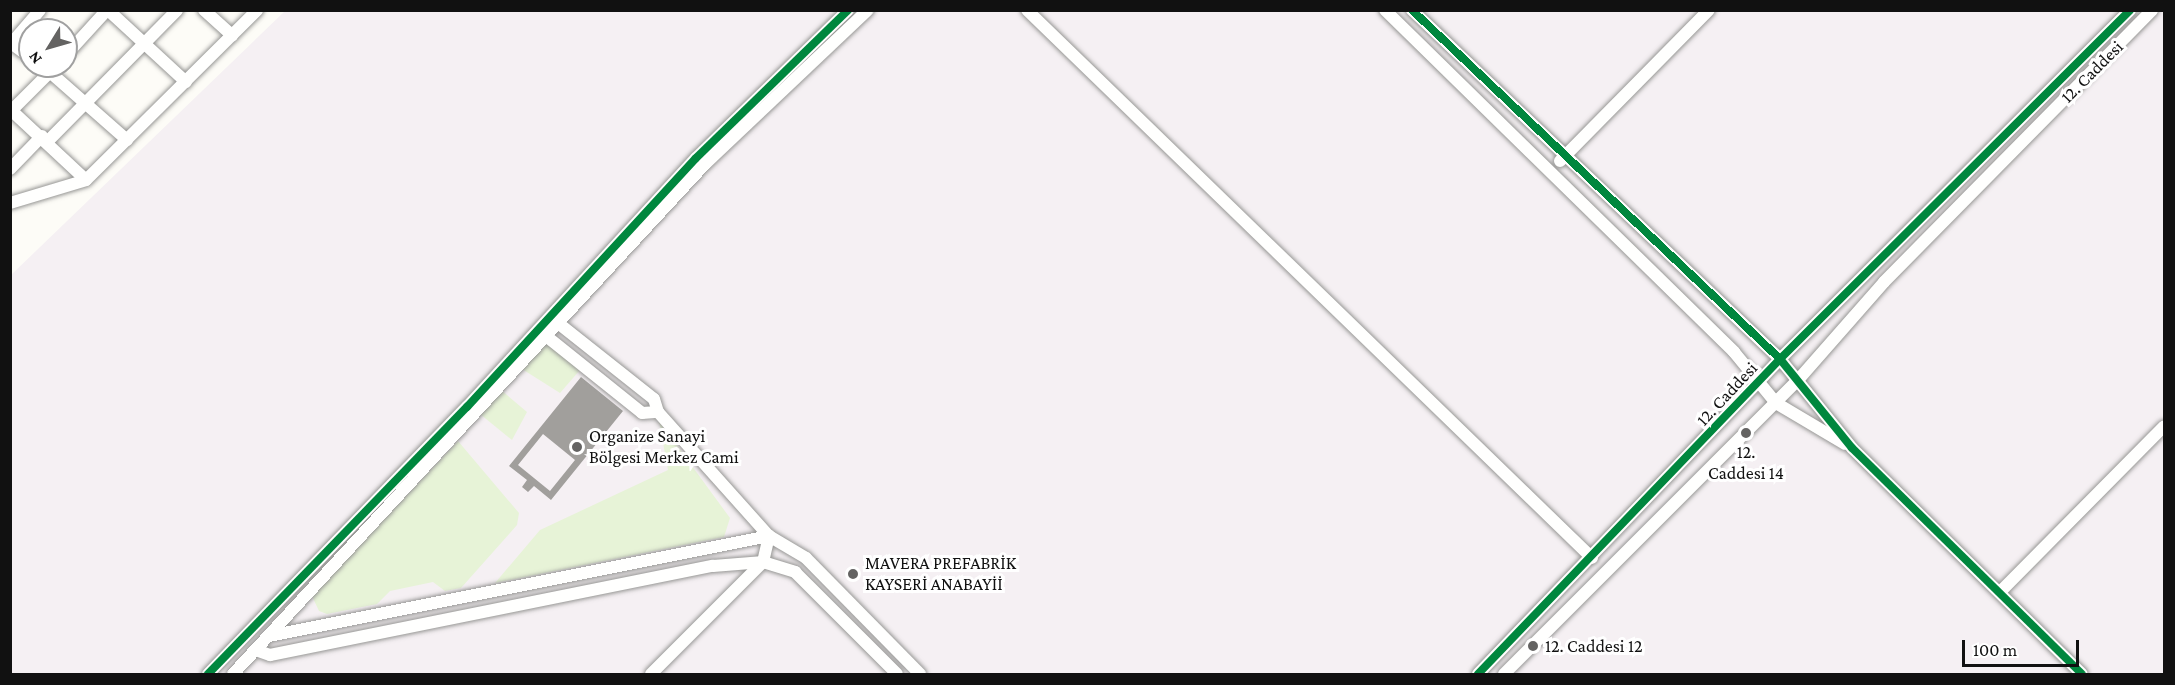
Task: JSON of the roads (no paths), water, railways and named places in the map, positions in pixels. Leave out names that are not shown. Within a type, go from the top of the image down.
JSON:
[{"type":"street","points":[[11,44],[40,10]]},
{"type":"street","points":[[78,42],[107,10],[186,82]]},
{"type":"street","points":[[10,169],[86,103],[177,10]]},
{"type":"street","points":[[204,10],[232,35]]},
{"type":"street","points":[[10,203],[86,180],[257,10]]},
{"type":"street","points":[[208,675],[467,407],[696,158],[848,10]]},
{"type":"street","points":[[232,675],[705,164],[868,10]]},
{"type":"street","points":[[1027,10],[1592,558]]},
{"type":"street","points":[[1385,10],[1552,169],[1734,352],[1757,384],[1776,403],[1852,448]]},
{"type":"street","points":[[1412,10],[1564,157],[1780,359],[1852,448],[2082,675]]},
{"type":"street","points":[[1552,169],[1709,10]]},
{"type":"street","name":"12. Caddesi","points":[[1478,675],[1780,359],[2130,10]]},
{"type":"street","name":"12. Caddesi","points":[[1504,675],[1776,403],[1884,282],[2152,10]]},
{"type":"street","points":[[40,78],[11,111],[45,139],[86,180]]},
{"type":"street","points":[[60,78],[127,140]]},
{"type":"street","points":[[558,322],[654,399],[658,412],[769,536],[806,558],[920,675]]},
{"type":"street","points":[[546,336],[642,414],[658,412]]},
{"type":"street","points":[[2000,592],[2164,426]]},
{"type":"street","points":[[269,636],[769,536]]},
{"type":"street","points":[[651,675],[763,562],[769,536]]},
{"type":"street","points":[[256,650],[270,655],[713,566],[763,562],[795,572],[897,675]]},
{"type":"place","name":"12. Caddesi 14","points":[[1746,433]]},
{"type":"place","name":"Organize Sanayi Bölgesi Merkez Cami","points":[[577,447]]},
{"type":"place","name":"MAVERA PREFABRİK KAYSERİ ANABAYİİ","points":[[853,574]]},
{"type":"place","name":"12. Caddesi 12","points":[[1533,646]]}]
